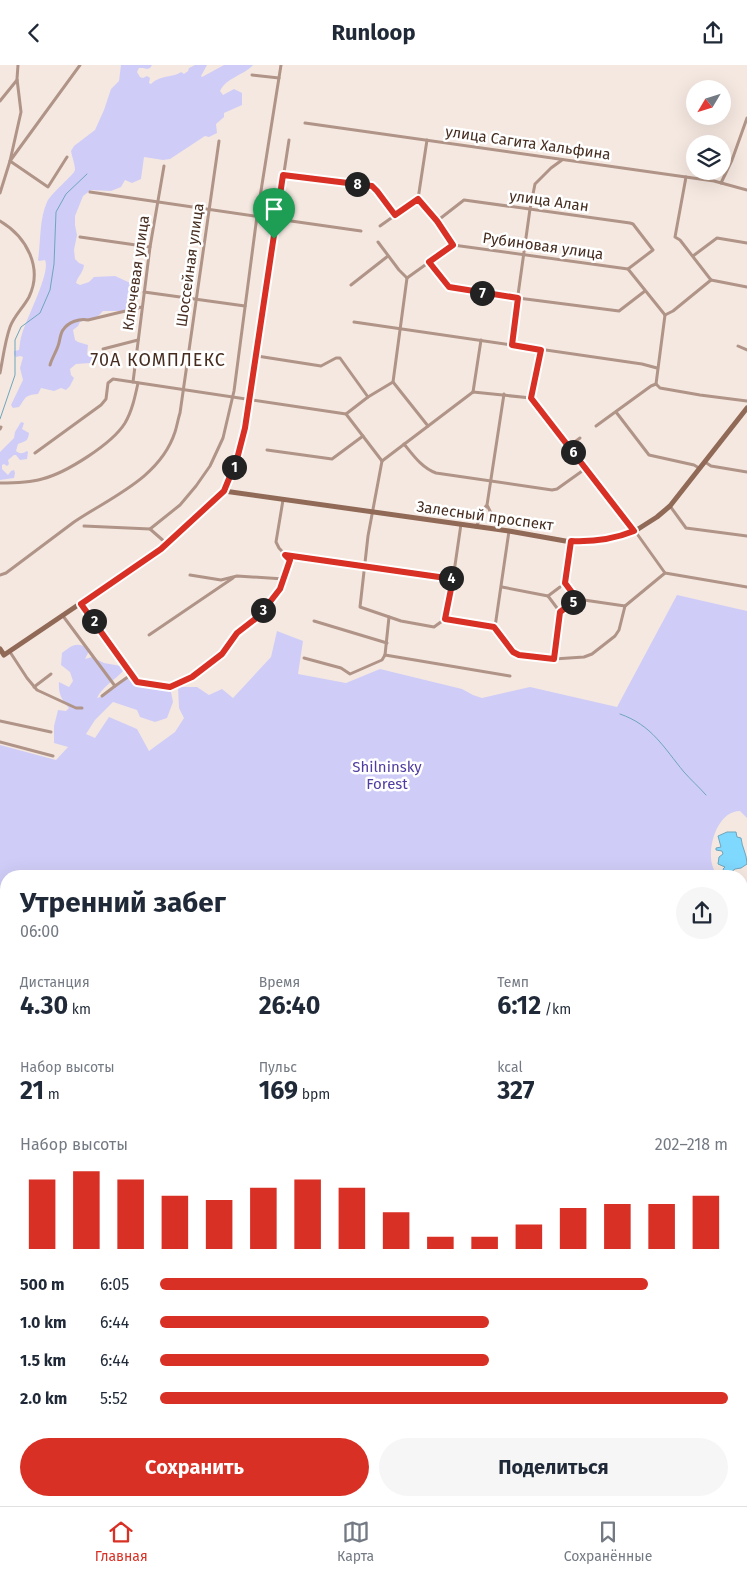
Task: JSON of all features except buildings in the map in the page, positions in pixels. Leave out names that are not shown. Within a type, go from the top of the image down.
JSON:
[{"type":"main road","name":"Залесный проспект","points":[[224,491],[571,541],[587,542],[601,540],[634,531],[670,506],[747,408]]},
{"type":"main road","points":[[0,649],[2,657],[167,544],[224,491]]},
{"type":"street","points":[[0,193],[10,161],[21,112],[17,79],[18,65]]},
{"type":"street","points":[[10,161],[80,65]]},
{"type":"street","points":[[150,529],[180,505],[196,486],[210,466],[223,438],[232,397],[281,65]]},
{"type":"street","points":[[252,75],[279,79]]},
{"type":"street","points":[[0,101],[17,79]]},
{"type":"street","points":[[721,183],[732,160],[747,118]]},
{"type":"street","name":"улица Сагита Хальфина","points":[[305,123],[686,177]]},
{"type":"street","points":[[224,491],[237,459],[251,399],[289,140]]},
{"type":"street","points":[[380,226],[418,199],[428,140]]},
{"type":"street","name":"Шоссейная улица","points":[[0,575],[14,568],[73,523],[122,493],[148,472],[166,451],[175,432],[183,389],[219,141]]},
{"type":"street","points":[[10,161],[48,187],[67,157]]},
{"type":"street","points":[[512,345],[535,184],[562,160]]},
{"type":"street","name":"Ключевая улица","points":[[131,382],[150,247],[164,166]]},
{"type":"street","points":[[283,175],[372,186],[395,215]]},
{"type":"street","points":[[686,177],[675,237],[680,240],[711,281],[747,287]]},
{"type":"street","name":"улица Сагита Хальфина","points":[[704,180],[747,190]]},
{"type":"street","points":[[90,192],[268,217]]},
{"type":"street","points":[[418,199],[437,221],[453,245],[407,278],[392,382],[428,426]]},
{"type":"street","name":"улица Алан","points":[[437,221],[464,201],[630,223],[633,224],[653,250],[628,269]]},
{"type":"street","points":[[277,219],[361,231]]},
{"type":"street","points":[[0,221],[11,229],[26,247],[33,259],[34,275],[32,291],[10,327],[0,373]]},
{"type":"street","points":[[80,237],[150,247]]},
{"type":"street","points":[[693,257],[717,238],[747,243]]},
{"type":"street","points":[[378,242],[407,278]]},
{"type":"street","name":"Рубиновая улица","points":[[453,245],[628,269]]},
{"type":"street","points":[[350,285],[388,256]]},
{"type":"street","points":[[429,262],[449,287],[518,298],[619,311],[645,291]]},
{"type":"street","points":[[628,269],[665,315],[656,385]]},
{"type":"street","points":[[665,315],[673,311],[711,281]]},
{"type":"street","points":[[144,292],[245,306]]},
{"type":"street","points":[[50,365],[58,346],[61,332],[67,326],[82,318],[88,320],[142,307]]},
{"type":"street","points":[[354,322],[642,364],[657,368]]},
{"type":"street","points":[[103,349],[138,340]]},
{"type":"street","points":[[461,524],[445,619],[434,627],[401,621],[360,607],[368,536],[382,461],[473,391],[481,340]]},
{"type":"street","points":[[738,347],[747,350]]},
{"type":"street","points":[[531,398],[541,350]]},
{"type":"street","points":[[257,356],[321,366],[336,358],[340,358],[368,397]]},
{"type":"street","points":[[35,453],[101,405],[106,399],[110,380],[183,389],[346,414],[382,461]]},
{"type":"street","points":[[346,414],[392,382]]},
{"type":"street","points":[[0,483],[28,482],[61,473],[109,442],[125,424],[134,403],[138,383]]},
{"type":"street","points":[[596,426],[651,386],[656,385],[700,395],[747,401]]},
{"type":"street","points":[[473,391],[531,398],[665,573],[747,587]]},
{"type":"street","points":[[476,527],[487,505],[504,394]]},
{"type":"street","points":[[616,412],[649,455],[694,465],[699,468]]},
{"type":"street","points":[[267,450],[332,459],[363,436]]},
{"type":"street","points":[[568,447],[580,438]]},
{"type":"street","points":[[404,444],[429,471],[552,490],[557,489],[585,469]]},
{"type":"street","points":[[705,462],[711,467],[747,472]]},
{"type":"street","points":[[81,604],[137,682],[170,687],[192,677],[222,654],[237,633],[259,616],[280,589],[290,560],[276,542],[283,500]]},
{"type":"street","points":[[487,505],[499,530]]},
{"type":"street","points":[[670,506],[686,528],[747,537]]},
{"type":"street","points":[[84,526],[150,529],[167,544]]},
{"type":"street","points":[[494,627],[502,587],[509,531]]},
{"type":"street","points":[[571,541],[565,583],[577,599]]},
{"type":"street","points":[[285,555],[453,579]]},
{"type":"street","points":[[445,619],[494,627],[513,652],[519,655],[554,659],[584,657],[592,654],[615,636],[619,630],[624,605],[665,573]]},
{"type":"street","points":[[190,575],[221,580],[237,577],[284,579]]},
{"type":"street","points":[[149,635],[233,578]]},
{"type":"street","points":[[217,588],[221,580]]},
{"type":"street","points":[[502,587],[548,595],[560,587]]},
{"type":"street","points":[[548,595],[560,612],[554,659]]},
{"type":"street","points":[[560,612],[577,599],[624,605]]},
{"type":"street","points":[[63,616],[115,687]]},
{"type":"street","points":[[304,657],[341,668],[350,674],[382,660],[386,655],[389,617]]},
{"type":"street","points":[[314,621],[387,643]]},
{"type":"street","points":[[10,651],[34,687],[41,693],[76,708],[82,708]]},
{"type":"street","points":[[386,655],[510,676]]},
{"type":"street","points":[[34,687],[51,674]]},
{"type":"street","points":[[102,696],[132,674]]},
{"type":"street","points":[[0,721],[51,733]]},
{"type":"street","points":[[0,742],[53,756]]},
{"type":"green space","points":[[121,65],[152,65],[147,69],[139,68],[137,72],[140,77],[147,76],[150,78],[149,83],[151,84],[159,79],[181,72],[184,74],[195,65],[207,65],[202,77],[224,65],[253,65],[223,86],[220,91],[223,95],[234,89],[242,93],[242,105],[224,113],[224,117],[216,124],[217,133],[209,137],[205,136],[170,159],[163,160],[144,157],[141,179],[132,183],[125,180],[121,187],[111,191],[91,190],[83,196],[75,216],[77,235],[74,250],[75,259],[84,265],[76,283],[80,285],[89,282],[94,277],[115,276],[137,286],[140,289],[138,298],[136,301],[129,301],[127,303],[127,309],[103,311],[98,316],[80,322],[73,330],[75,340],[88,345],[87,355],[98,359],[103,358],[104,362],[76,364],[70,369],[71,375],[74,378],[66,390],[61,388],[54,391],[41,388],[38,394],[28,396],[19,407],[13,408],[11,405],[23,380],[20,368],[23,357],[16,357],[14,351],[19,350],[21,336],[41,285],[46,266],[45,260],[38,260],[44,209],[50,198],[75,170],[71,151],[74,146],[95,130],[111,89],[119,81]]},
{"type":"green space","points":[[21,422],[24,423],[22,429],[29,433],[29,436],[26,441],[18,444],[16,451],[24,453],[27,451],[27,459],[20,460],[14,455],[8,460],[9,464],[7,466],[2,465],[2,469],[8,475],[14,470],[14,478],[0,480],[0,452],[14,438]]},
{"type":"green space","name":"Shilninsky Forest","points":[[677,595],[747,611],[747,818],[740,811],[733,812],[718,827],[711,850],[714,870],[0,870],[0,745],[56,760],[68,747],[54,743],[54,726],[58,710],[66,711],[69,708],[61,697],[59,682],[69,687],[73,681],[70,672],[61,665],[62,653],[75,645],[81,645],[90,649],[85,659],[92,657],[104,663],[121,666],[123,671],[105,687],[97,698],[103,696],[132,674],[137,682],[170,687],[173,702],[167,718],[155,722],[140,717],[137,710],[113,702],[95,720],[86,734],[95,738],[109,717],[137,729],[149,751],[175,732],[184,718],[179,708],[178,687],[197,687],[209,695],[222,689],[233,698],[271,657],[277,631],[303,641],[298,674],[346,683],[380,669],[462,689],[482,698],[530,687],[617,707]]},
{"type":"shaded area","points":[[727,832],[736,832],[737,837],[741,838],[747,864],[734,870],[724,870],[725,867],[718,864],[719,857],[723,854],[722,851],[716,850],[716,848],[721,847],[718,836]]},
{"type":"waterway","points":[[0,419],[15,375],[15,340],[21,327],[40,313],[50,290],[54,264],[56,212],[66,194],[87,174]]},
{"type":"waterway","points":[[620,714],[641,724],[649,731],[706,795]]},
{"type":"district","name":"70А КОМПЛЕКС","points":[[158,360]]},
{"type":"route","points":[[283,175],[372,186],[395,215],[418,199],[437,221],[453,245],[429,262],[449,287],[518,298],[512,345],[541,350],[531,398],[634,531],[626,535],[601,540],[587,542],[571,541],[565,583],[577,599],[560,612],[554,659],[519,655],[513,652],[494,627],[445,619],[453,579],[285,555],[290,560],[280,589],[259,616],[237,633],[222,654],[192,677],[170,687],[137,682],[81,604],[161,549],[224,491],[237,459],[251,399],[274,239],[283,175]]}]
